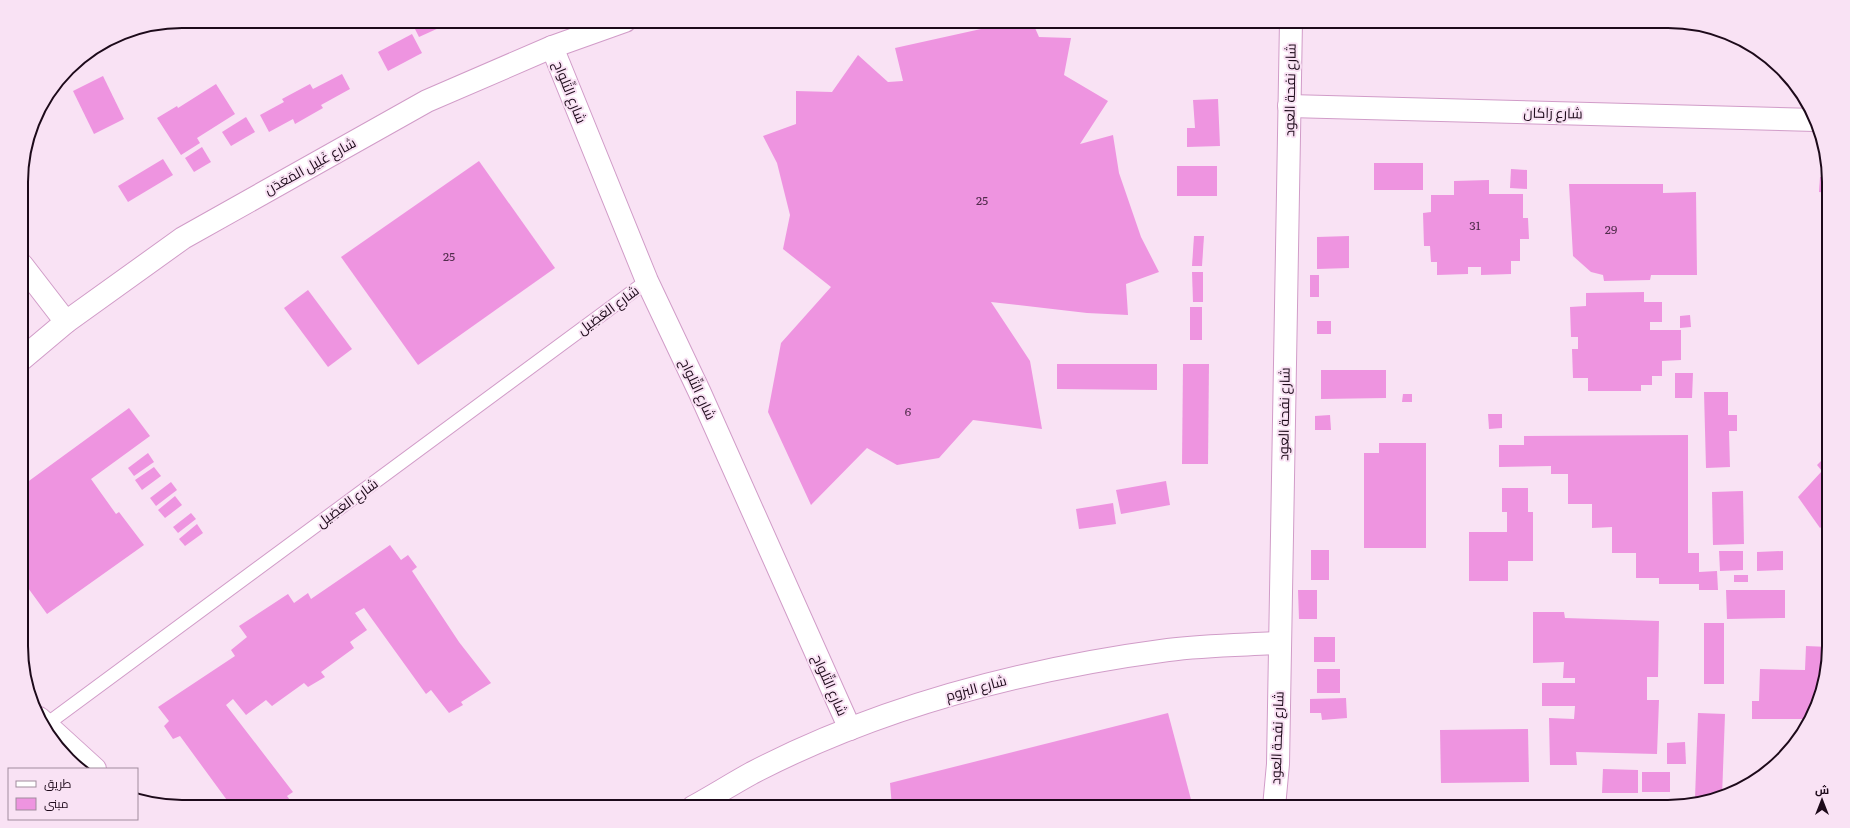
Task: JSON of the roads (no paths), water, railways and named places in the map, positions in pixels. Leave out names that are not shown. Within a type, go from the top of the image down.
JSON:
[{"type":"street","name":"شارع غَلِيل المَعَدَن","points":[[28,353],[66,322],[183,238],[197,230],[427,101],[552,47],[605,28]]},
{"type":"street","name":"شارع نفحة العود","points":[[1275,800],[1278,764],[1291,28]]},
{"type":"street","name":"شارع التِّلواح","points":[[552,47],[647,281],[700,393],[850,729]]},
{"type":"street","name":"شارع رَاكان","points":[[1289,106],[1809,120]]},
{"type":"street","points":[[28,273],[66,322]]},
{"type":"street","name":"شارع البزوم","points":[[705,800],[752,773],[850,729],[954,693],[1061,666],[1170,650],[1279,643]]},
{"type":"street","points":[[54,731],[94,768]]},
{"type":"lane","name":"شارع العَضِيل","points":[[46,718],[647,281]]}]
